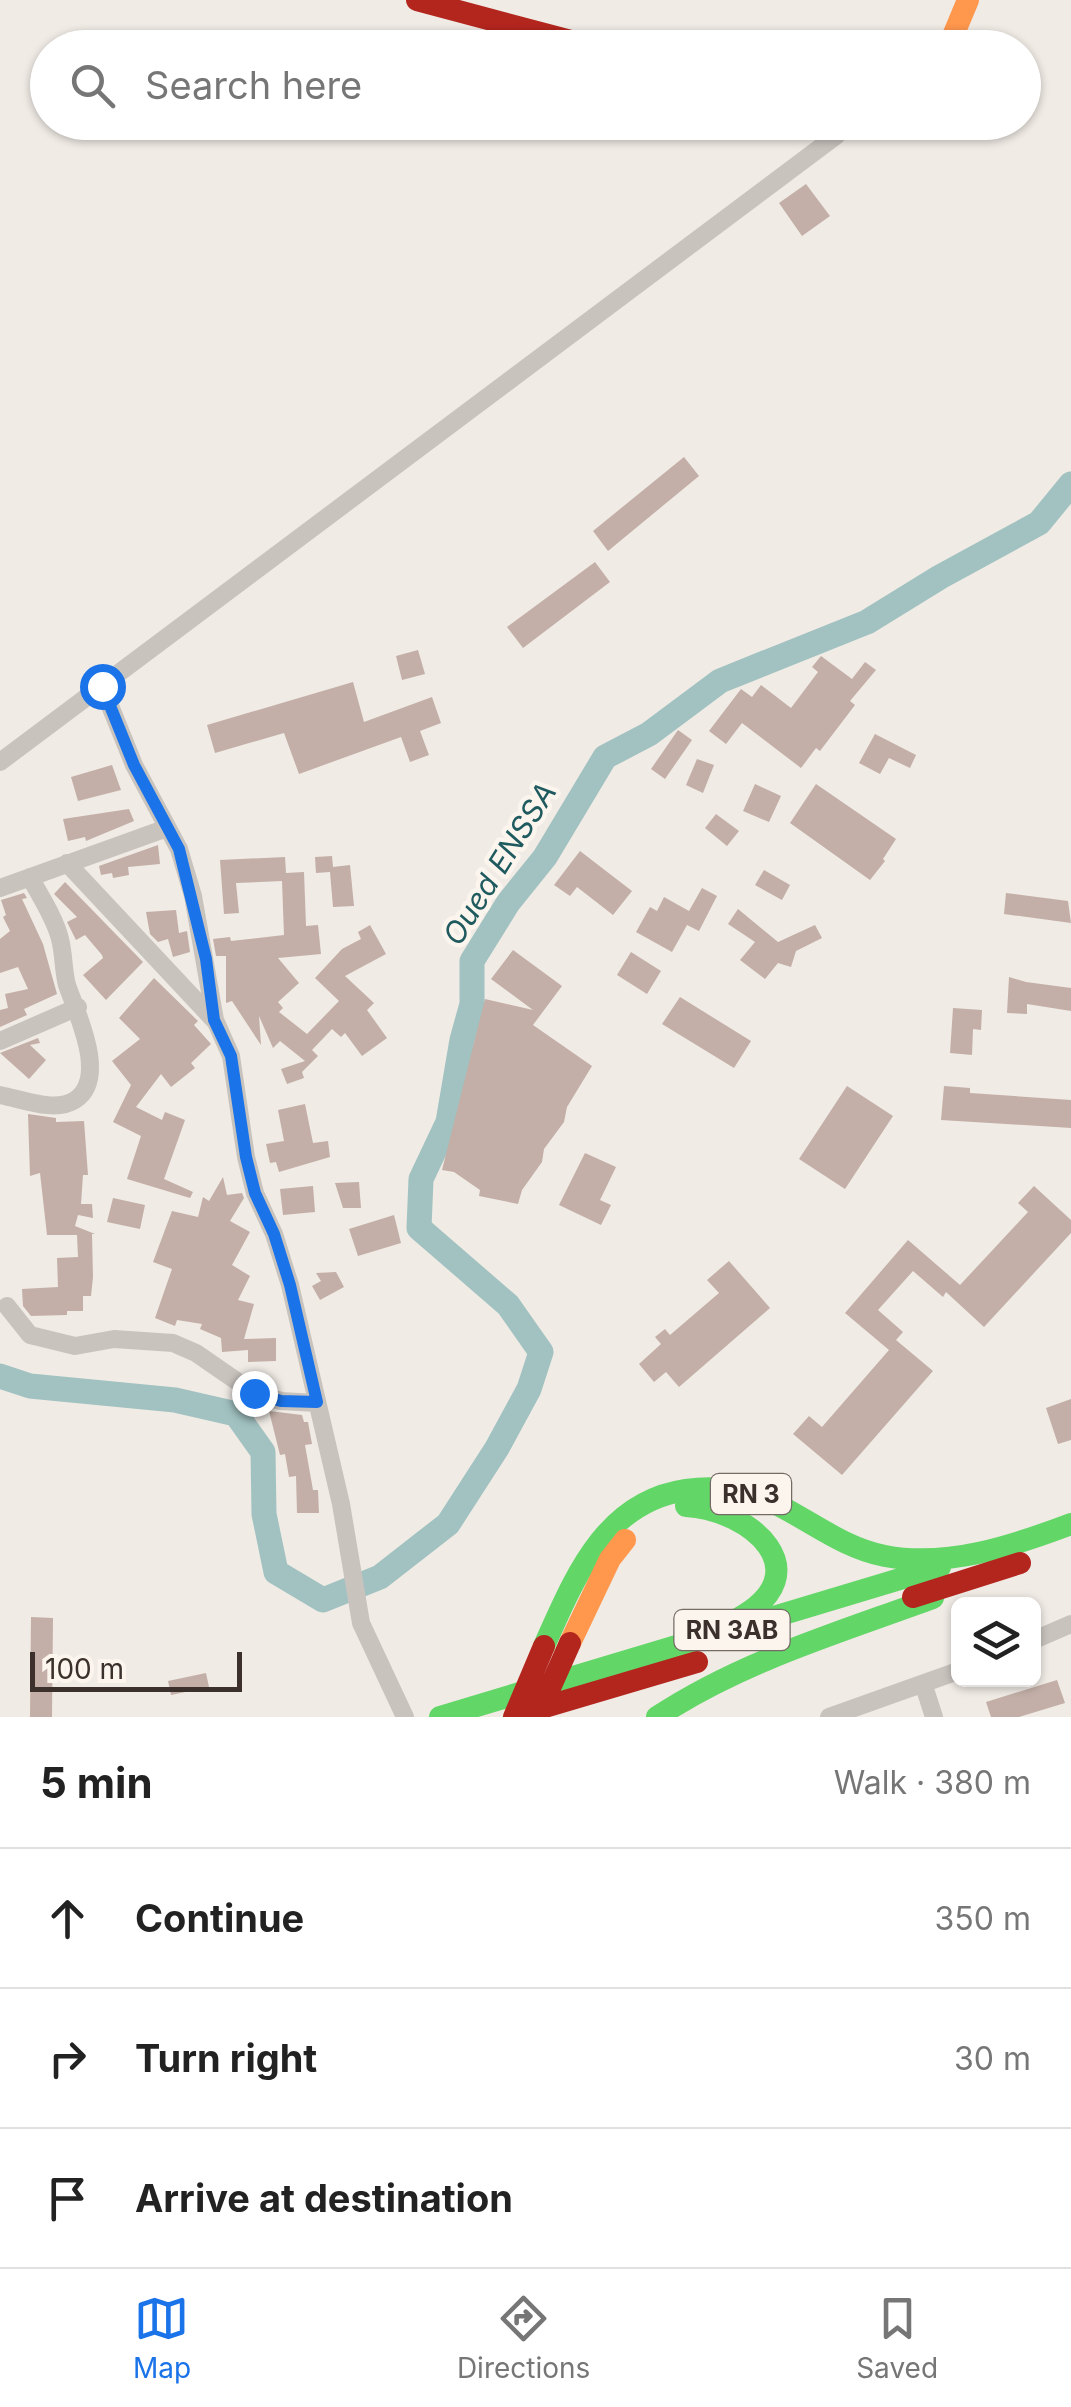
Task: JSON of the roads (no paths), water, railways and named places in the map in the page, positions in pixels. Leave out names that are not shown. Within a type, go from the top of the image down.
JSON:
[{"type":"main road","points":[[417,0],[530,30]]},
{"type":"main road","points":[[956,30],[968,0]]},
{"type":"main road","name":"RN 3","points":[[512,1717],[584,1564],[602,1537],[639,1506],[681,1489],[707,1486],[764,1498],[846,1542],[886,1556],[912,1559],[1022,1552],[1070,1541]]},
{"type":"main road","name":"RN 3AB","points":[[537,1717],[610,1559],[626,1538],[666,1513],[702,1504],[741,1517],[760,1535],[772,1557],[776,1584],[765,1604],[754,1613],[636,1658]]},
{"type":"main road","name":"RN 3","points":[[657,1717],[719,1678],[873,1622],[1022,1552]]},
{"type":"main road","name":"RN 3AB","points":[[440,1717],[636,1658],[1022,1552]]},
{"type":"main road","name":"RN 3AB","points":[[512,1717],[1022,1552]]},
{"type":"street","points":[[0,762],[830,140]]},
{"type":"street","points":[[102,686],[134,765],[179,849],[193,896],[214,1020],[231,1056],[255,1193],[274,1234],[290,1285],[341,1504],[361,1623],[405,1717]]},
{"type":"street","points":[[0,888],[168,828]]},
{"type":"street","points":[[67,863],[214,1020]]},
{"type":"street","points":[[0,1094],[53,1106],[74,1100],[86,1088],[90,1055],[78,1007],[67,984],[60,935],[30,877]]},
{"type":"street","points":[[0,1042],[78,1007]]},
{"type":"street","points":[[7,1306],[30,1335],[75,1346],[114,1339],[173,1344],[196,1353],[254,1393],[281,1401],[317,1402]]},
{"type":"street","points":[[1041,1637],[1071,1624]]},
{"type":"street","points":[[829,1717],[951,1674]]},
{"type":"street","points":[[924,1686],[934,1717]]},
{"type":"waterway","name":"Oued ENSSA","points":[[0,1376],[30,1386],[175,1400],[236,1414],[263,1452],[264,1514],[276,1572],[323,1600],[380,1577],[448,1524],[529,1389],[541,1352],[508,1305],[419,1228],[421,1179],[448,1122],[472,1004],[472,961],[508,903],[545,857],[605,757],[649,734],[720,681],[867,622],[1039,523],[1071,484]]}]
